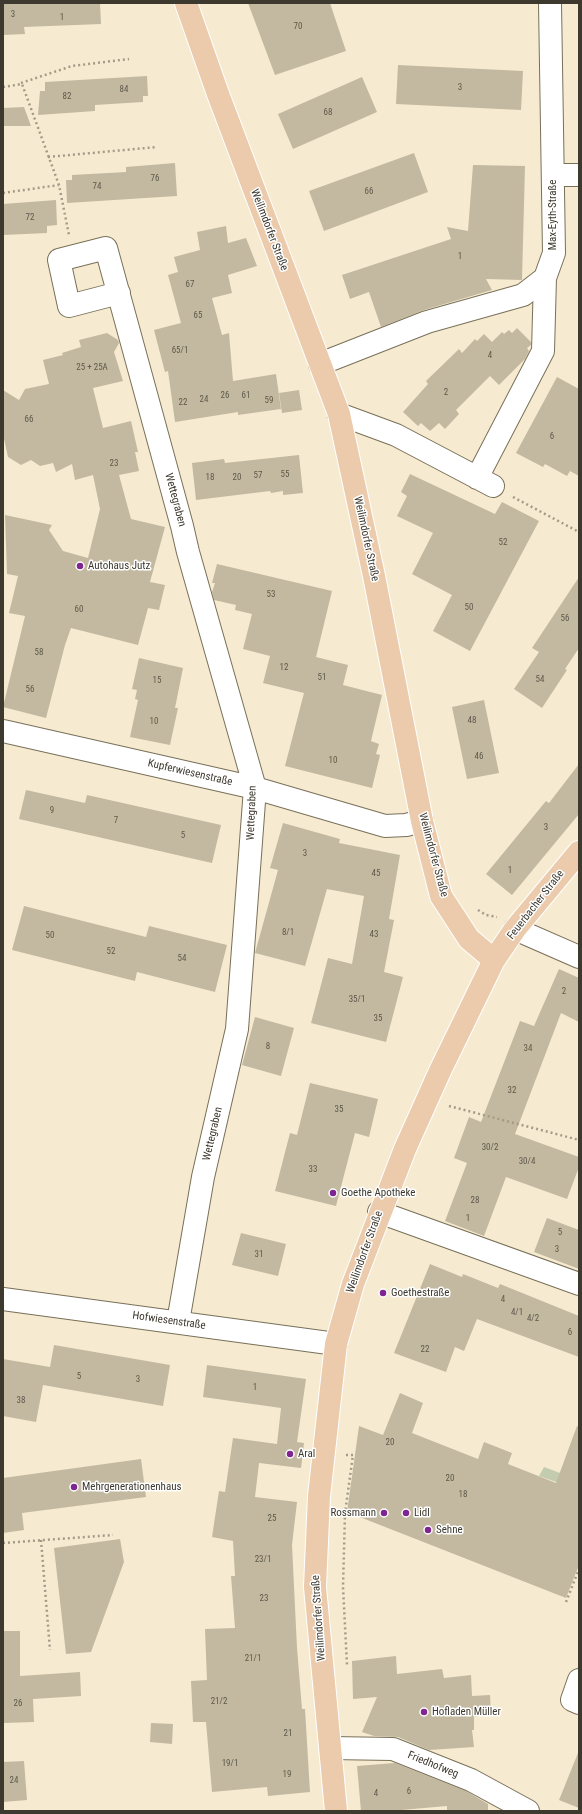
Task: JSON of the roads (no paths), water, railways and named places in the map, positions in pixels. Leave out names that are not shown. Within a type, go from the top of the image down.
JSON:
[{"type":"main road","name":"Weilimdorfer Straße","points":[[186,3],[229,123],[338,414],[377,591],[422,821],[441,896],[468,938],[494,960],[427,1100],[379,1212],[353,1284],[336,1344],[319,1496],[315,1587],[336,1811]]},
{"type":"main road","name":"Feuerbacher Straße","points":[[494,960],[515,929],[577,857]]},
{"type":"street","name":"Max-Eyth-Straße","points":[[545,278],[554,253],[550,3]]},
{"type":"street","points":[[553,175],[579,175]]},
{"type":"street","name":"Wettegraben","points":[[118,293],[68,306],[59,260],[106,248],[188,552],[255,788],[237,1029],[203,1177],[178,1322]]},
{"type":"street","points":[[320,364],[427,322],[523,295],[545,278]]},
{"type":"street","points":[[338,414],[396,435],[485,482],[543,351],[545,278]]},
{"type":"street","name":"Kupferwiesenstraße","points":[[3,731],[255,788],[385,826],[406,825],[422,821]]},
{"type":"street","points":[[515,929],[579,957]]},
{"type":"street","points":[[379,1212],[579,1284]]},
{"type":"street","name":"Hofwiesenstraße","points":[[3,1299],[336,1344]]},
{"type":"street","name":"Friedhofweg","points":[[331,1748],[393,1749],[471,1780],[528,1811]]},
{"type":"place","name":"Autohaus Jutz","points":[[80,566]]},
{"type":"place","name":"Goethe Apotheke","points":[[333,1193]]},
{"type":"place","name":"Goethestraße","points":[[383,1293]]},
{"type":"place","name":"Aral","points":[[290,1454]]},
{"type":"place","name":"Mehrgenerationenhaus","points":[[74,1487]]},
{"type":"place","name":"Rossmann","points":[[384,1513]]},
{"type":"place","name":"Lidl","points":[[406,1513]]},
{"type":"place","name":"Sehne","points":[[428,1530]]},
{"type":"place","name":"Hofladen Müller","points":[[424,1712]]}]
